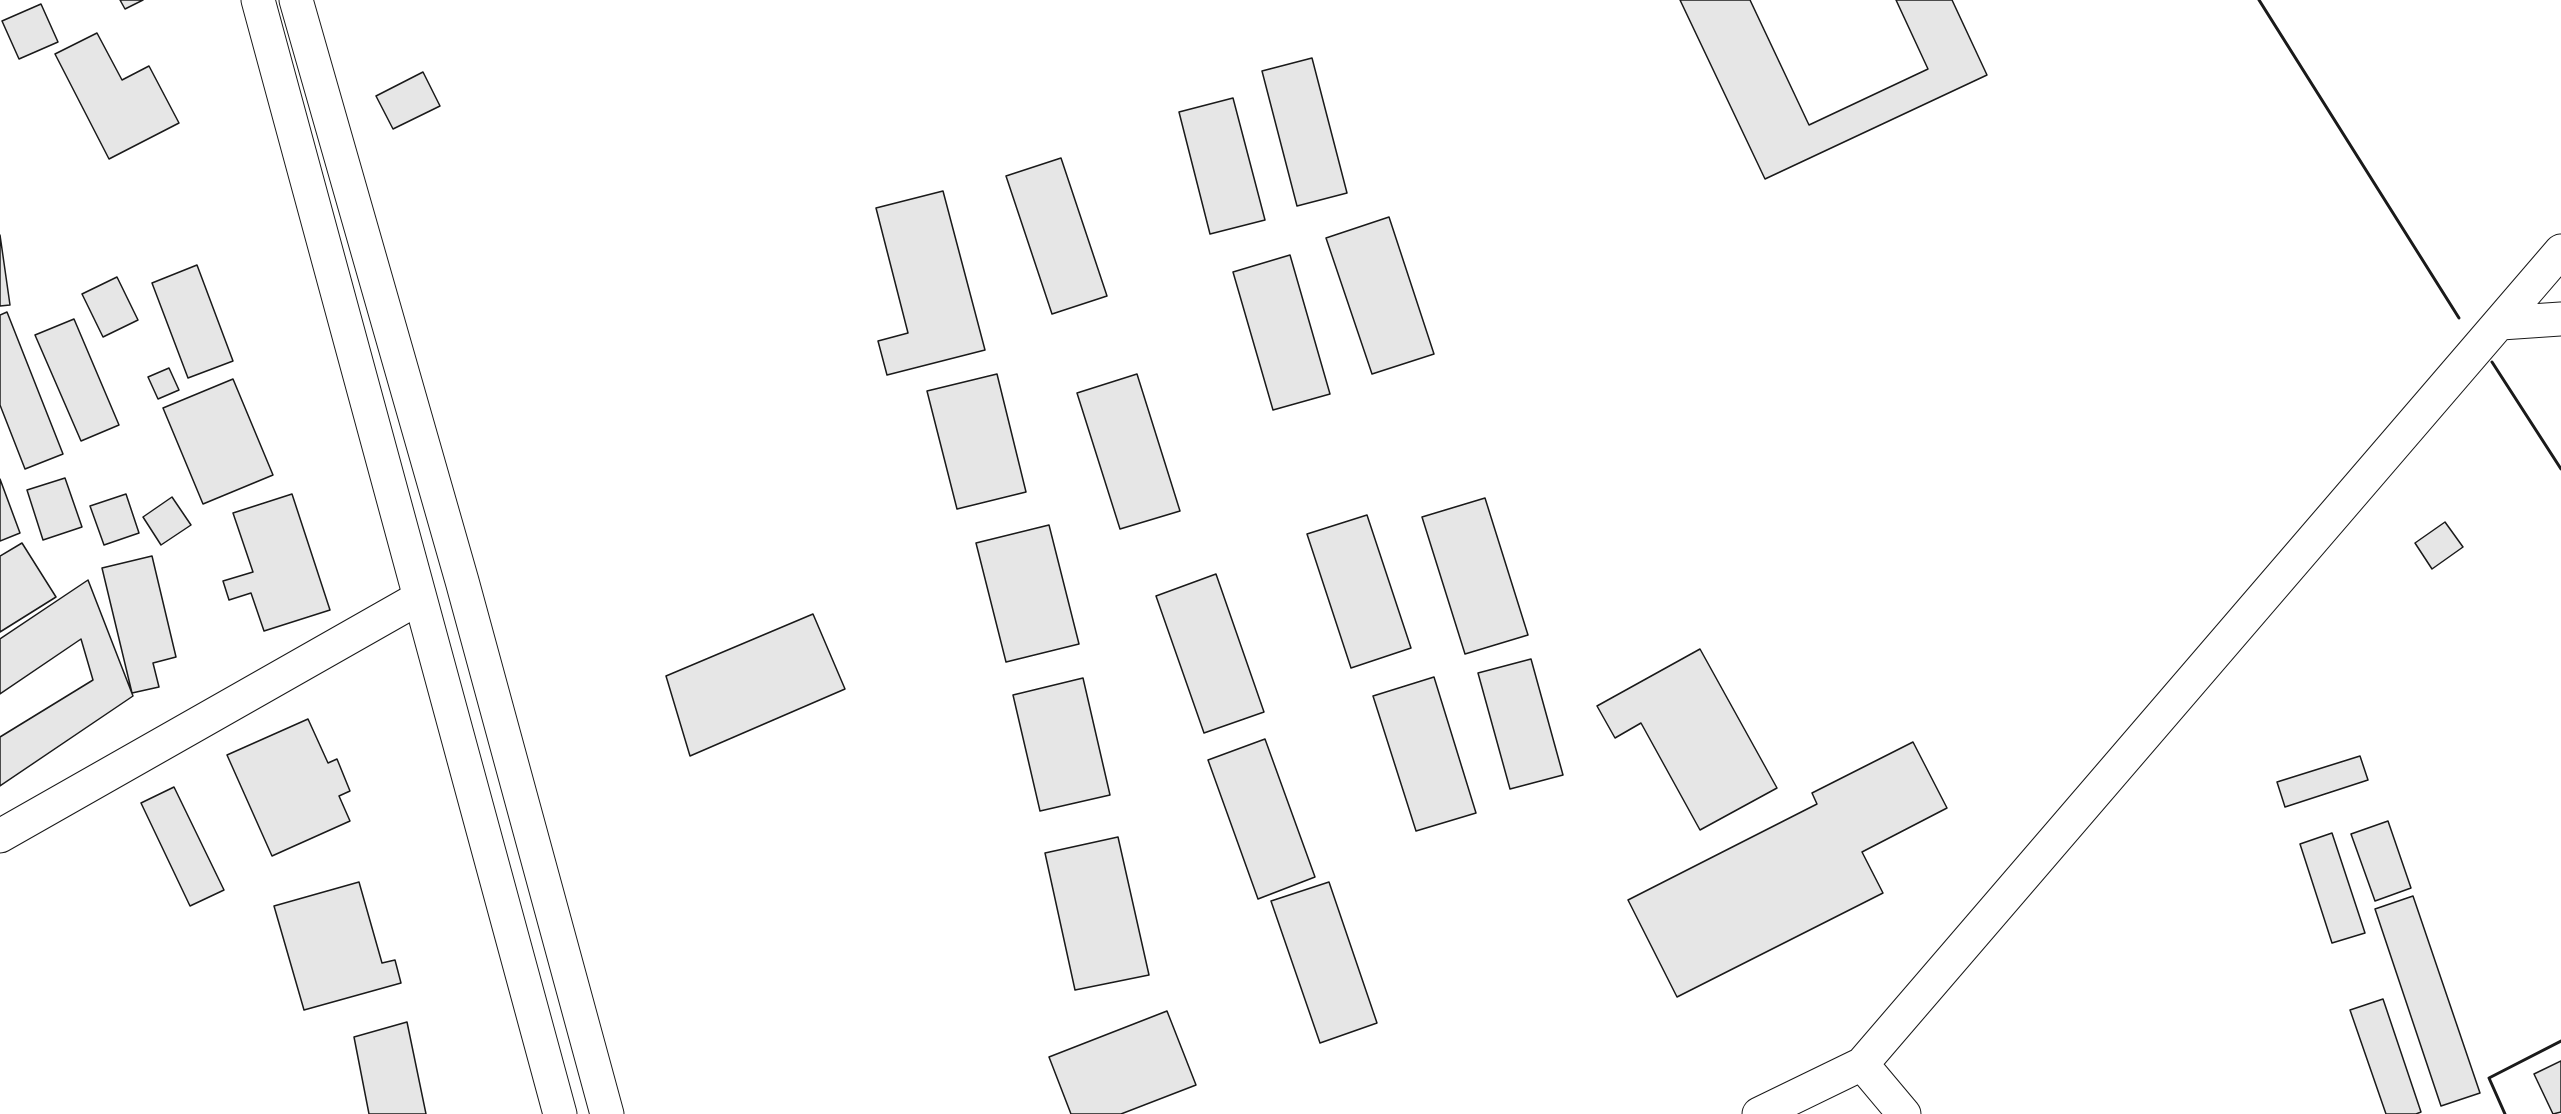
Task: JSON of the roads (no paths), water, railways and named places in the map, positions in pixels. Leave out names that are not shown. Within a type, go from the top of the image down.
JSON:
[{"type":"main road","points":[[258,0],[418,598],[560,1114]]},
{"type":"main road","points":[[296,0],[458,570],[607,1114]]},
{"type":"main road","points":[[1759,1114],[1862,1064],[2501,323],[2561,250]]},
{"type":"main road","points":[[2501,323],[2561,319]]},
{"type":"main road","points":[[0,836],[418,598]]},
{"type":"main road","points":[[1862,1064],[1904,1114]]}]
